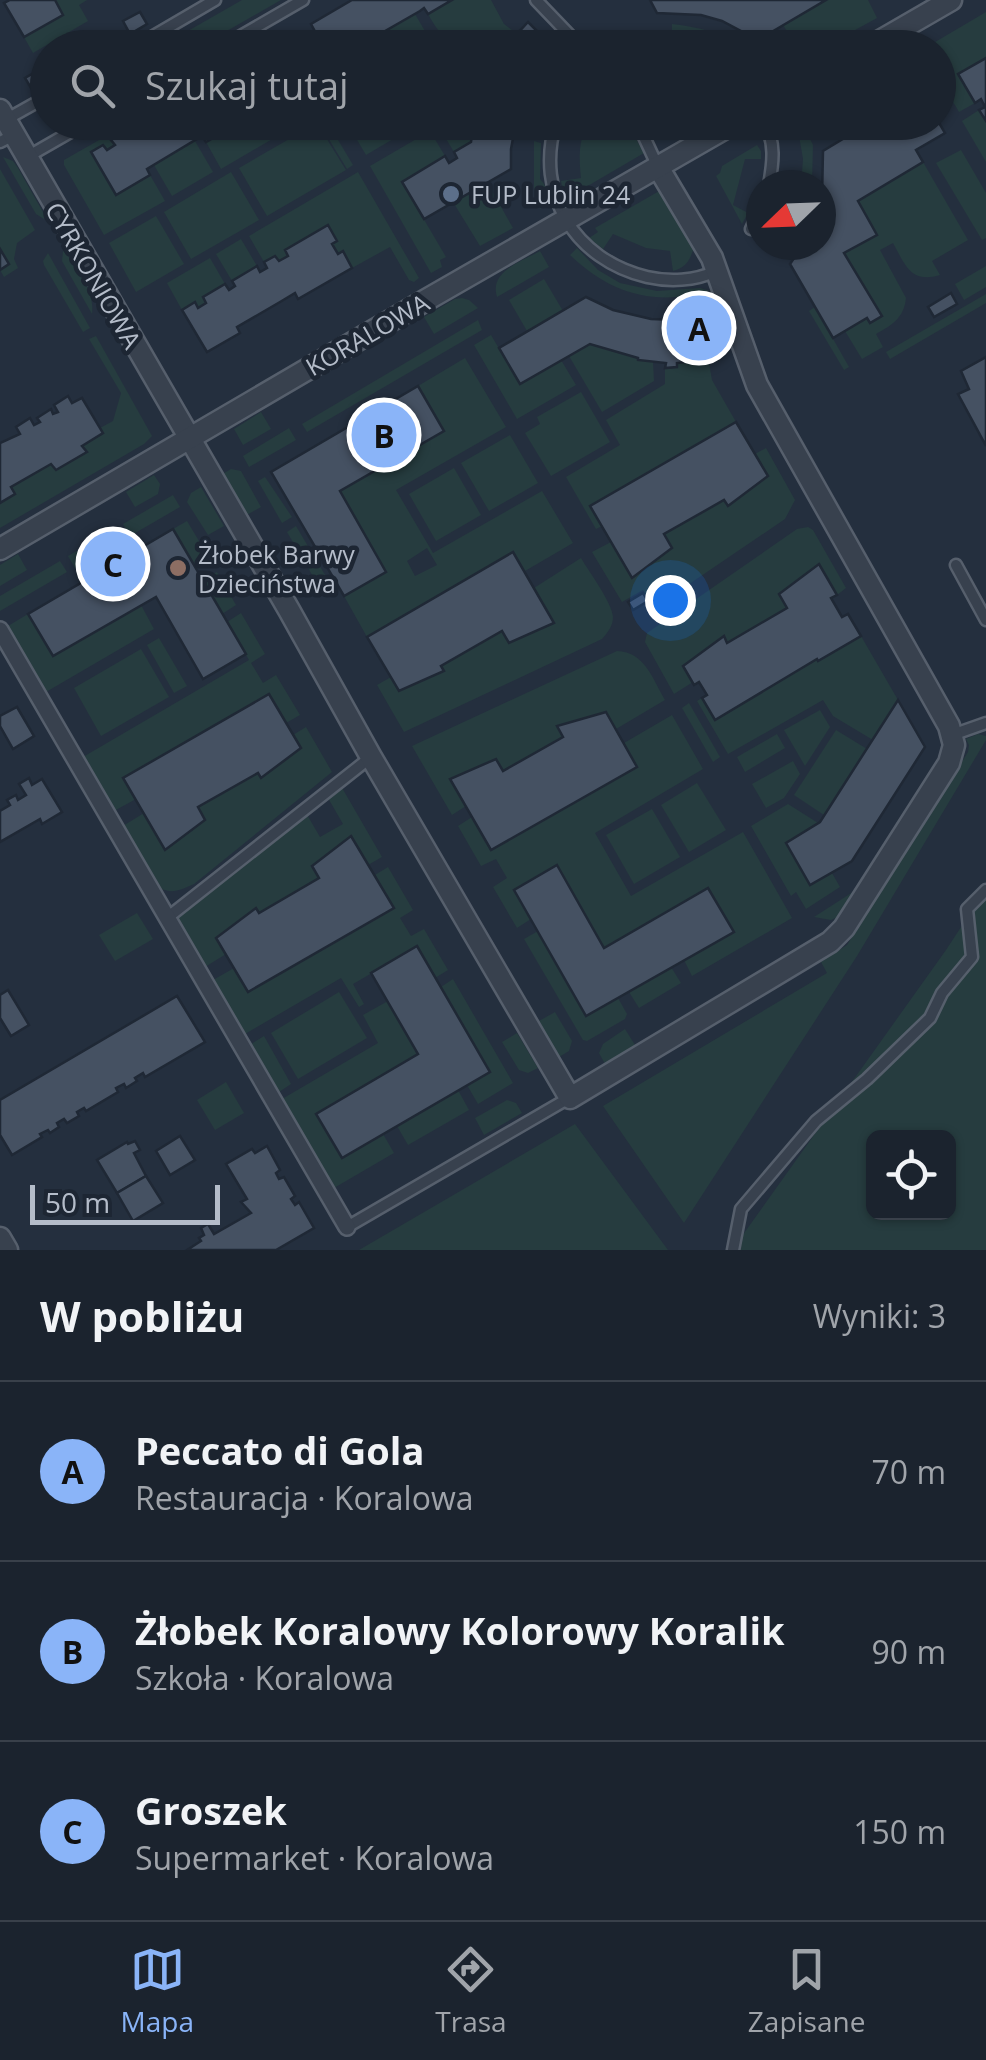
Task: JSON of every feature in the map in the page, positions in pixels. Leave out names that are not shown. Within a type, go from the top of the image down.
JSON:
[{"type":"street","points":[[899,30],[951,0]]},
{"type":"street","name":"CYRKONIOWA","points":[[5,127],[570,1098]]},
{"type":"street","name":"KORALOWA","points":[[0,549],[704,140]]},
{"type":"street","points":[[570,1098],[830,942],[844,928],[949,763],[954,745],[952,734],[757,385],[712,258],[658,166]]},
{"type":"street","points":[[0,630],[347,1227]]},
{"type":"street","points":[[0,1238],[7,1250]]},
{"type":"lane","points":[[163,30],[214,0]]},
{"type":"lane","points":[[252,30],[304,0]]},
{"type":"lane","points":[[536,0],[565,30]]},
{"type":"lane","points":[[5,127],[30,109]]},
{"type":"lane","points":[[26,158],[57,140]]},
{"type":"lane","points":[[553,140],[552,182],[566,219],[598,258],[656,279],[680,280],[716,271]]},
{"type":"lane","points":[[646,140],[658,166]]},
{"type":"lane","points":[[771,140],[772,170]]},
{"type":"lane","points":[[956,565],[986,620]]},
{"type":"lane","points":[[952,734],[986,723]]},
{"type":"lane","points":[[167,918],[370,757]]},
{"type":"lane","points":[[733,1250],[741,1209],[816,1122],[930,1018],[942,994],[972,956],[966,908],[986,890]]},
{"type":"lane","points":[[347,1227],[570,1098]]},
{"type":"green space","points":[[55,0],[87,0],[79,5],[88,21],[73,30],[36,30],[62,15]]},
{"type":"green space","points":[[242,0],[281,0],[229,30],[190,30]]},
{"type":"green space","points":[[452,0],[491,0],[512,30],[439,30],[428,14]]},
{"type":"green space","points":[[826,0],[868,0],[877,18],[855,30],[786,30],[783,25]]},
{"type":"green space","points":[[986,12],[986,58],[958,74],[975,103],[959,112],[956,107],[956,30]]},
{"type":"green space","points":[[415,14],[424,30],[386,30]]},
{"type":"green space","points":[[672,24],[706,30],[672,30]]},
{"type":"green space","points":[[979,110],[986,121],[986,162],[962,121]]},
{"type":"green space","points":[[99,140],[114,140],[115,145],[107,150],[103,145],[91,153],[115,194],[150,175],[165,201],[104,235],[64,160]]},
{"type":"green space","points":[[210,140],[271,140],[221,169],[206,142]]},
{"type":"green space","points":[[288,140],[327,140],[346,170],[267,216],[239,168]]},
{"type":"green space","points":[[329,140],[338,140],[353,165],[347,169]]},
{"type":"green space","points":[[357,140],[391,140],[366,155]]},
{"type":"green space","points":[[415,140],[435,140],[445,156],[402,182],[446,257],[440,260],[442,267],[431,273],[370,166]]},
{"type":"green space","points":[[447,140],[471,140],[471,142],[454,152]]},
{"type":"green space","points":[[581,140],[637,140],[644,153],[574,194],[564,194],[561,181],[581,178]]},
{"type":"green space","points":[[800,140],[810,140],[812,170],[802,170]]},
{"type":"green space","points":[[195,141],[213,172],[172,196],[154,165]]},
{"type":"green space","points":[[534,141],[541,143],[540,179],[551,203],[540,209],[534,189]]},
{"type":"green space","points":[[757,145],[761,151],[761,159],[745,159],[733,205],[746,212],[742,224],[716,176],[722,166]]},
{"type":"green space","points":[[961,150],[986,193],[986,238],[982,240],[936,163]]},
{"type":"green space","points":[[3,157],[18,168],[44,219],[36,214]]},
{"type":"green space","points":[[923,162],[968,240],[932,261],[940,275],[930,277],[910,270],[893,243],[880,250],[906,298],[896,320],[876,334],[883,347],[862,359],[845,331],[867,318],[881,316],[844,253],[877,235],[858,201]]},
{"type":"green space","points":[[0,169],[35,230],[17,243],[14,259],[18,268],[4,277],[0,270],[9,264],[0,249]]},
{"type":"green space","points":[[231,172],[259,220],[191,259],[164,212]]},
{"type":"green space","points":[[358,172],[419,278],[409,280],[390,247],[352,268],[343,252],[338,254],[332,244],[337,241],[328,225],[285,250],[288,256],[279,261],[275,256],[264,262],[249,236]]},
{"type":"green space","points":[[487,182],[513,228],[480,246],[453,202]]},
{"type":"green space","points":[[661,190],[694,247],[682,267],[673,271],[670,251],[646,248],[613,234],[603,249],[589,238],[598,232],[595,228]]},
{"type":"green space","points":[[156,216],[184,264],[136,292],[109,243]]},
{"type":"green space","points":[[241,239],[257,266],[232,281],[216,254]]},
{"type":"green space","points":[[577,248],[598,270],[620,283],[657,291],[710,291],[671,297],[635,294],[586,269],[570,255]]},
{"type":"green space","points":[[63,251],[84,280],[92,314],[62,261]]},
{"type":"green space","points":[[540,251],[549,267],[497,297],[502,274]]},
{"type":"green space","points":[[48,253],[90,328],[83,332],[44,265]]},
{"type":"green space","points":[[210,258],[225,284],[203,297],[206,303],[198,308],[194,302],[182,310],[167,283]]},
{"type":"green space","points":[[986,266],[986,287],[964,300],[955,284]]},
{"type":"green space","points":[[544,279],[563,311],[527,331],[509,300]]},
{"type":"green space","points":[[986,294],[986,303],[890,359],[886,352]]},
{"type":"green space","points":[[462,298],[478,308],[434,334],[424,317]]},
{"type":"green space","points":[[815,307],[849,367],[844,370],[809,311]]},
{"type":"green space","points":[[478,320],[482,330],[307,432],[302,424]]},
{"type":"green space","points":[[491,335],[520,384],[561,360],[576,385],[517,419],[474,345]]},
{"type":"green space","points":[[96,336],[152,436],[0,528],[0,503],[11,487],[51,464],[56,470],[86,453],[82,446],[103,434],[100,428],[113,421],[121,393],[89,339]]},
{"type":"green space","points":[[590,344],[653,362],[654,381],[602,412],[569,356]]},
{"type":"green space","points":[[708,357],[712,380],[736,422],[591,506],[602,526],[596,529],[566,477],[620,445],[606,420],[665,384],[665,368]]},
{"type":"green space","points":[[465,358],[506,427],[396,490],[433,553],[542,491],[573,543],[525,571],[512,552],[367,637],[344,596],[386,571],[340,491],[443,431],[418,386]],"holes":[[[427,548],[437,565],[415,576],[407,561]]]},
{"type":"green space","points":[[581,392],[610,442],[551,476],[525,433],[540,424],[537,417]]},
{"type":"green space","points":[[261,412],[271,429],[243,445],[234,429]]},
{"type":"green space","points":[[289,428],[296,440],[249,467],[243,456]]},
{"type":"green space","points":[[510,435],[538,483],[489,511],[461,463]]},
{"type":"green space","points":[[766,448],[795,500],[785,519],[654,608],[643,590],[622,602],[592,552],[611,542],[633,578],[672,548],[664,534],[724,500],[728,506],[767,476],[755,454]]},
{"type":"green space","points":[[454,468],[481,515],[436,541],[409,494]]},
{"type":"green space","points":[[231,469],[241,471],[261,507],[245,516],[221,475]]},
{"type":"green space","points":[[154,475],[160,484],[158,494],[135,507],[126,492]]},
{"type":"green space","points":[[265,477],[292,517],[282,523],[258,481]]},
{"type":"green space","points":[[201,487],[224,526],[208,535],[187,502],[191,493]]},
{"type":"green space","points":[[173,495],[180,507],[130,536],[123,524]]},
{"type":"green space","points":[[187,521],[211,561],[196,569],[173,529]]},
{"type":"green space","points":[[296,526],[328,580],[318,585],[287,532]]},
{"type":"green space","points":[[808,527],[846,588],[837,595],[819,565],[787,608],[727,643],[724,637],[693,682],[674,694],[645,642],[647,633],[797,529]]},
{"type":"green space","points":[[117,528],[124,539],[75,568],[68,556]]},
{"type":"green space","points":[[18,554],[27,570],[0,586],[0,565]]},
{"type":"green space","points":[[581,558],[612,611],[612,623],[602,639],[404,732],[377,685],[391,677],[400,690],[444,671],[441,666],[502,631],[509,643],[554,624],[534,588]]},
{"type":"green space","points":[[60,561],[67,572],[0,611],[0,596]]},
{"type":"green space","points":[[217,572],[236,605],[222,614],[203,580]]},
{"type":"green space","points":[[141,605],[154,629],[46,692],[8,626],[28,614],[53,656]]},
{"type":"green space","points":[[241,613],[265,654],[251,663],[263,683],[276,675],[300,715],[286,723],[268,694],[124,778],[136,799],[114,811],[83,757],[249,660],[227,622]]},
{"type":"green space","points":[[861,636],[898,700],[873,740],[833,716],[823,700],[728,754],[697,701],[702,698],[716,720]]},
{"type":"green space","points":[[159,638],[187,686],[174,693],[147,645]]},
{"type":"green space","points":[[141,649],[169,697],[101,736],[74,688]]},
{"type":"green space","points":[[617,651],[641,661],[665,700],[616,729],[605,712],[558,726],[563,737],[503,771],[495,759],[451,779],[466,806],[452,815],[412,746]]},
{"type":"green space","points":[[689,703],[720,757],[713,762],[682,708]]},
{"type":"green space","points":[[820,710],[830,727],[805,766],[784,730]]},
{"type":"green space","points":[[672,715],[703,769],[595,833],[631,896],[743,832],[792,918],[692,976],[684,960],[733,931],[708,888],[604,948],[557,866],[531,919],[517,928],[493,887],[507,878],[496,859],[481,866],[458,826],[472,817],[492,850],[636,767],[624,743]]},
{"type":"green space","points":[[306,727],[332,772],[194,884],[170,891],[156,885],[123,826],[144,813],[164,849],[198,807],[258,773],[261,777],[300,747],[293,735]]},
{"type":"green space","points":[[836,730],[867,749],[824,815],[794,795]]},
{"type":"green space","points":[[777,734],[785,748],[745,772],[737,757]]},
{"type":"green space","points":[[978,734],[986,736],[986,740],[857,956],[684,1223],[603,1106],[827,973],[821,962],[847,945],[968,752],[966,739]]},
{"type":"green space","points":[[793,761],[800,774],[784,798],[766,808],[752,784]]},
{"type":"green space","points":[[697,783],[726,830],[689,852],[661,805]]},
{"type":"green space","points":[[341,786],[382,857],[368,865],[351,837],[312,866],[319,878],[259,913],[255,908],[217,937],[226,954],[205,967],[176,917],[306,813],[320,837],[343,824],[328,798]]},
{"type":"green space","points":[[788,804],[818,823],[786,843],[810,885],[832,873],[840,887],[806,909],[796,892],[791,896],[751,826]]},
{"type":"green space","points":[[652,809],[680,857],[634,884],[606,835]]},
{"type":"green space","points":[[388,867],[413,910],[400,918],[411,936],[424,929],[448,970],[435,978],[417,947],[353,984],[364,1004],[359,1007],[341,978],[245,1034],[213,980],[234,968],[248,992],[393,907],[375,875]]},
{"type":"green space","points":[[986,889],[986,1250],[732,1250],[946,950]]},
{"type":"green space","points":[[856,890],[838,917],[814,917]]},
{"type":"green space","points":[[137,913],[153,939],[115,961],[99,935]]},
{"type":"green space","points":[[538,931],[586,1016],[618,998],[627,1014],[625,1019],[583,1040],[524,939]]},
{"type":"green space","points":[[671,967],[681,983],[639,1008],[629,992]]},
{"type":"green space","points":[[453,979],[513,1083],[478,1104],[467,1085],[490,1071],[441,987]]},
{"type":"green space","points":[[339,992],[367,1038],[298,1079],[271,1033]]},
{"type":"green space","points":[[388,1001],[418,1054],[316,1114],[342,1158],[383,1134],[394,1153],[334,1188],[282,1099],[378,1043],[363,1015]]},
{"type":"green space","points":[[555,1012],[572,1041],[569,1051],[559,1057],[539,1021]]},
{"type":"green space","points":[[625,1029],[635,1045],[605,1064],[599,1053],[603,1044]]},
{"type":"green space","points":[[517,1033],[538,1068],[528,1073],[519,1070],[502,1042]]},
{"type":"green space","points":[[264,1036],[291,1084],[279,1092],[251,1044]]},
{"type":"green space","points":[[226,1082],[244,1113],[215,1130],[197,1100]]},
{"type":"green space","points":[[458,1090],[469,1110],[408,1145],[397,1126]]},
{"type":"green space","points":[[507,1100],[516,1103],[522,1113],[484,1135],[475,1118]]},
{"type":"green space","points":[[575,1124],[668,1250],[359,1250]]},
{"type":"building","points":[[55,0],[63,15],[30,30],[24,37],[4,3]]},
{"type":"building","points":[[352,0],[452,0],[428,14],[424,8],[386,30],[314,30],[311,24]]},
{"type":"building","points":[[650,0],[826,0],[775,30],[739,30],[701,15],[657,13]]},
{"type":"building","points":[[140,12],[147,24],[128,30],[123,21]]},
{"type":"building","points":[[986,58],[986,121],[979,110],[985,107],[981,99],[975,103],[958,74]]},
{"type":"building","points":[[111,140],[195,140],[147,169],[150,175],[116,195],[91,152],[103,145],[107,150],[115,145]]},
{"type":"building","points":[[513,140],[511,169],[424,219],[402,182],[445,156],[449,163],[457,158],[454,152],[471,142]]},
{"type":"building","points":[[841,140],[933,140],[916,150],[923,162],[858,201],[877,235],[844,253],[882,316],[870,323],[867,318],[833,338],[790,264],[793,260],[836,260],[836,170],[823,170],[823,151]]},
{"type":"building","points":[[328,225],[337,241],[332,244],[338,254],[343,251],[352,268],[298,299],[295,293],[237,327],[240,333],[207,352],[182,310],[195,302],[198,308],[206,303],[203,297],[225,284],[229,290],[235,286],[232,281],[257,266],[260,272],[267,268],[264,262],[275,256],[279,261],[288,256],[285,250]]},
{"type":"building","points":[[0,249],[9,264],[0,270]]},
{"type":"building","points":[[951,293],[957,304],[934,317],[928,307]]},
{"type":"building","points":[[586,297],[613,310],[651,319],[678,320],[711,314],[722,353],[665,368],[666,363],[638,360],[590,344],[520,384],[499,348]]},
{"type":"building","points":[[986,357],[986,446],[958,394],[969,389],[961,371]]},
{"type":"building","points":[[418,386],[444,431],[340,491],[386,572],[344,596],[271,472]]},
{"type":"building","points":[[68,396],[72,403],[82,398],[103,433],[82,446],[87,452],[56,470],[51,464],[11,487],[15,494],[0,503],[0,443],[20,434],[16,427],[30,418],[34,425],[40,422],[37,418],[51,409],[53,414],[58,412],[54,405]]},
{"type":"building","points":[[736,422],[768,476],[728,506],[724,500],[664,534],[672,548],[632,578],[590,506]]},
{"type":"building","points":[[173,529],[246,654],[203,679],[156,597],[53,656],[28,614]]},
{"type":"building","points":[[513,552],[554,623],[509,643],[502,631],[441,666],[444,671],[399,691],[367,637]]},
{"type":"building","points":[[819,564],[837,595],[831,598],[842,617],[848,614],[861,636],[715,720],[702,698],[707,695],[699,682],[694,685],[683,666],[724,636],[727,643],[787,608],[779,594]]},
{"type":"building","points":[[643,593],[648,601],[633,610],[628,602]]},
{"type":"building","points":[[269,694],[301,748],[261,778],[258,773],[198,807],[205,820],[165,850],[123,778]]},
{"type":"building","points":[[898,700],[925,747],[852,861],[810,885],[786,843],[820,822]]},
{"type":"building","points":[[17,707],[34,736],[13,749],[0,726],[0,716]]},
{"type":"building","points":[[606,712],[637,767],[491,850],[450,779],[496,759],[503,771],[563,737],[557,726]]},
{"type":"building","points":[[29,778],[32,785],[42,779],[62,812],[42,824],[40,819],[0,842],[0,811],[10,805],[7,800],[26,795],[19,784]]},
{"type":"building","points":[[351,836],[394,908],[248,992],[216,938],[256,908],[259,913],[319,878],[312,866]]},
{"type":"building","points":[[557,865],[604,948],[708,888],[734,932],[586,1016],[514,890]]},
{"type":"building","points":[[417,946],[490,1072],[342,1158],[316,1114],[418,1054],[371,973]]},
{"type":"building","points":[[8,990],[29,1025],[11,1036],[0,1018],[0,995]]},
{"type":"building","points":[[177,996],[205,1042],[145,1077],[143,1073],[126,1088],[124,1084],[116,1088],[118,1092],[86,1111],[84,1108],[77,1112],[79,1116],[67,1123],[64,1119],[57,1123],[59,1127],[40,1134],[42,1137],[12,1155],[0,1135],[0,1100]]},
{"type":"building","points":[[180,1136],[195,1160],[170,1175],[156,1151]]},
{"type":"building","points":[[135,1141],[140,1150],[134,1153],[146,1176],[117,1193],[97,1160]]},
{"type":"building","points":[[267,1146],[280,1170],[276,1173],[279,1179],[284,1177],[295,1196],[291,1199],[295,1205],[299,1202],[314,1228],[276,1250],[187,1250],[201,1241],[201,1228],[208,1224],[214,1234],[251,1213],[241,1202],[247,1199],[226,1164],[252,1149],[255,1153]]},
{"type":"building","points":[[146,1176],[163,1203],[133,1221],[117,1193]]},
{"type":"place","name":"FUP Lublin 24","points":[[451,194]]},
{"type":"place","name":"Peccato di Gola","points":[[699,328]]},
{"type":"place","name":"Żłobek Koralowy Kolorowy Koralik","points":[[384,435]]},
{"type":"place","name":"Groszek","points":[[113,564]]},
{"type":"place","name":"Żłobek Barwy Dzieciństwa","points":[[178,568]]}]
